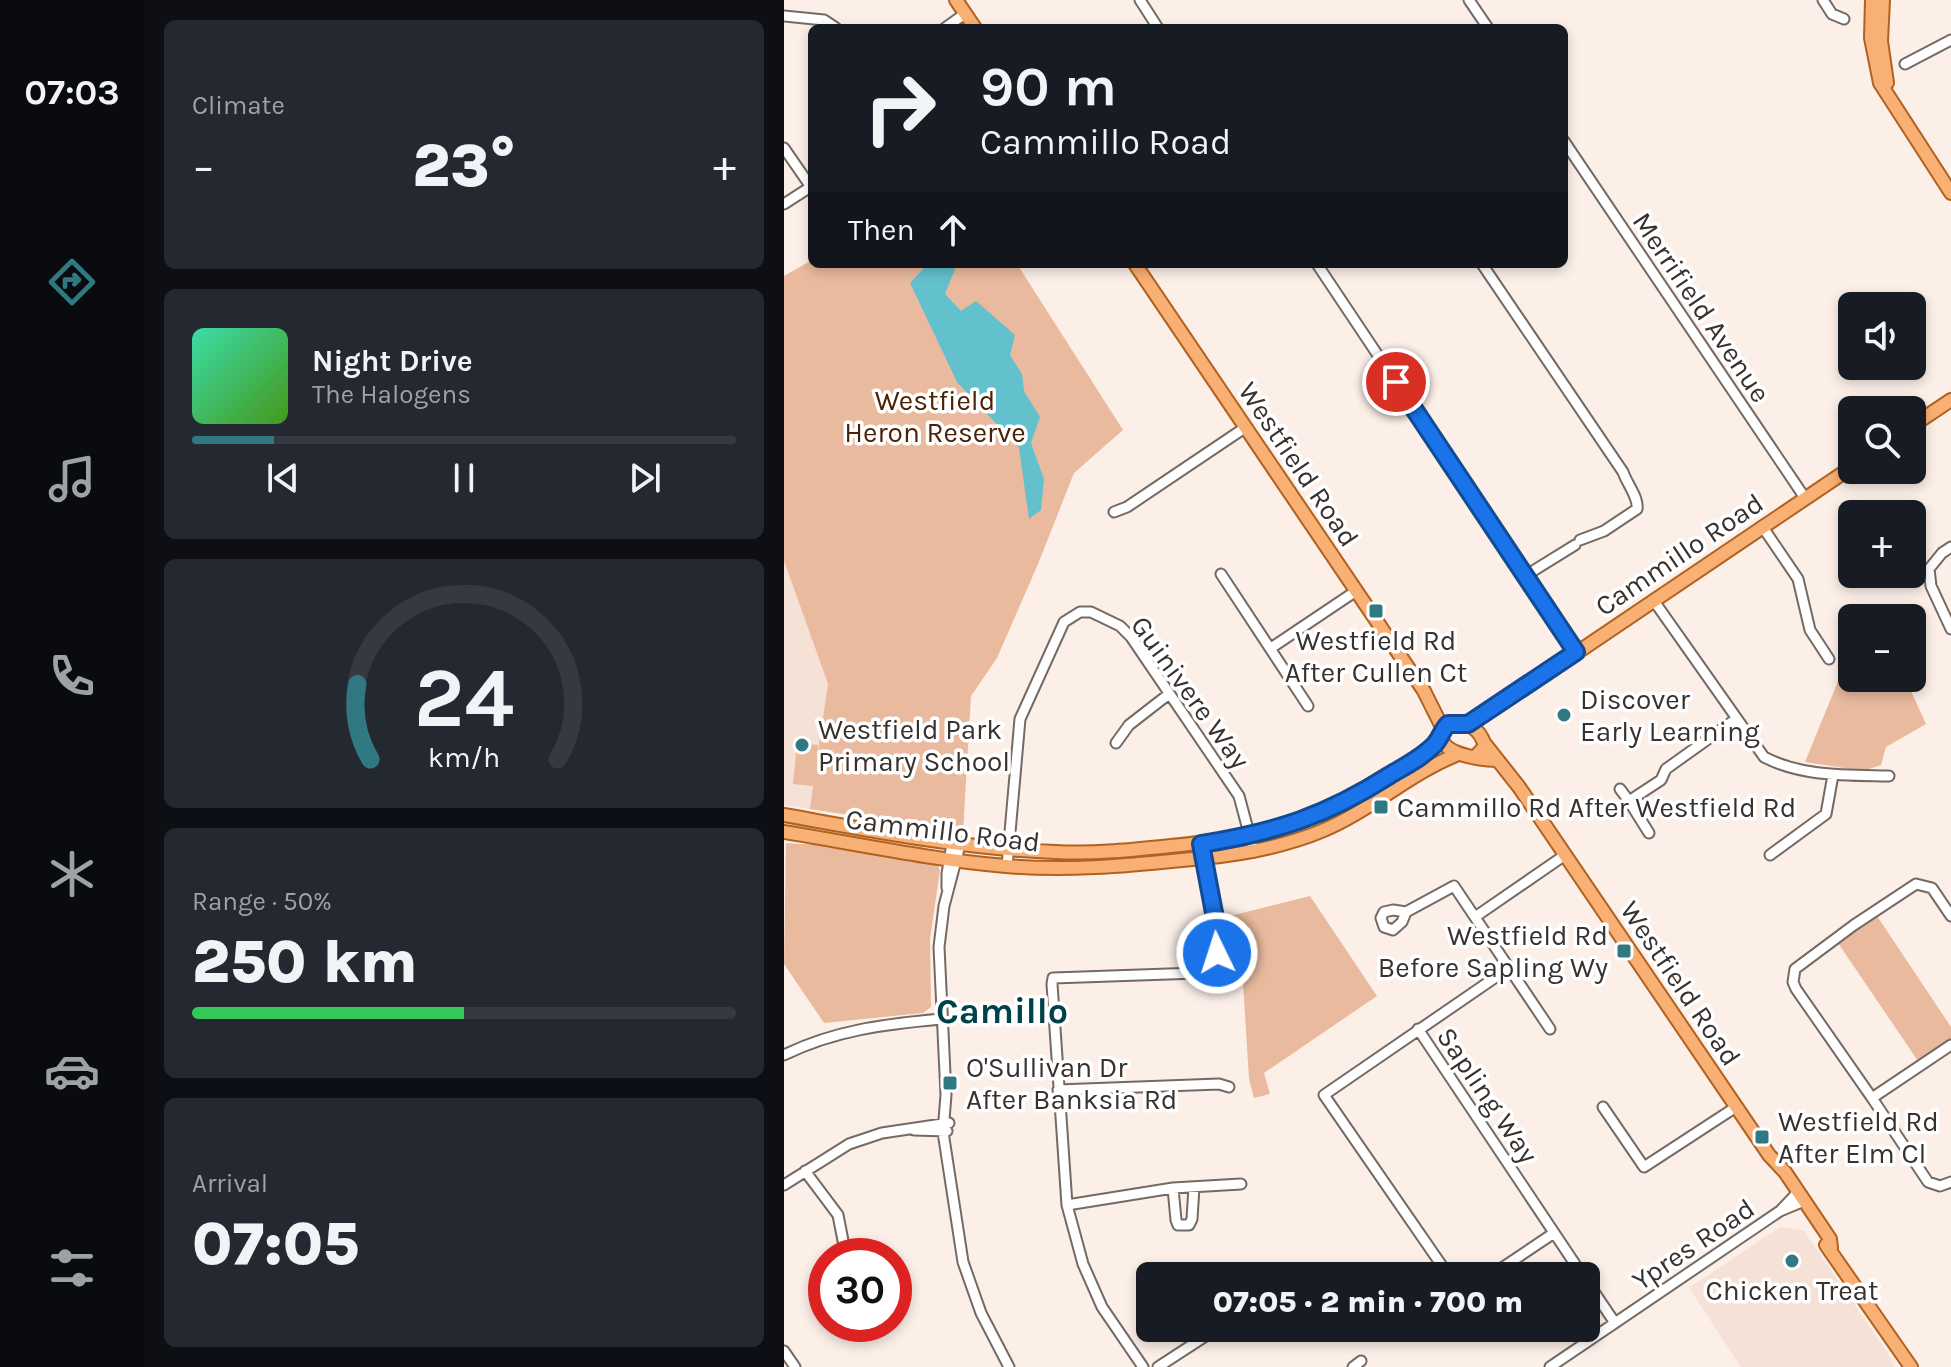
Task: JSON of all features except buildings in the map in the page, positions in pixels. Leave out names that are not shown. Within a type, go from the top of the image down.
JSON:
[{"type":"main road","points":[[956,0],[973,24]]},
{"type":"main road","points":[[1872,0],[1873,55],[1880,83],[1951,193]]},
{"type":"main road","points":[[1883,0],[1881,41],[1893,106]]},
{"type":"main road","name":"Westfield Road","points":[[1138,268],[1424,691],[1446,729]]},
{"type":"main road","points":[[1926,417],[1951,400]]},
{"type":"main road","name":"Cammillo Road","points":[[1468,724],[1838,476]]},
{"type":"main road","name":"Cammillo Road","points":[[1482,738],[1495,708]]},
{"type":"main road","points":[[1476,756],[1483,751],[1482,738],[1468,724],[1446,729],[1447,746],[1456,755],[1496,760]]},
{"type":"main road","name":"Cammillo Road","points":[[784,815],[956,844],[1008,849],[1079,853],[1201,844],[1294,825],[1357,796],[1428,751],[1446,729]]},
{"type":"main road","name":"Westfield Road","points":[[1482,738],[1519,787],[1769,1155],[1785,1172],[1798,1199],[1830,1239],[1831,1248],[1911,1367]]},
{"type":"main road","name":"Cammillo Road","points":[[784,832],[953,861],[1007,866],[1117,867],[1204,858],[1254,852],[1325,830],[1384,798],[1438,762],[1456,755]]},
{"type":"street","points":[[1140,0],[1155,24]]},
{"type":"street","points":[[1469,0],[1485,24]]},
{"type":"street","points":[[1823,0],[1832,14],[1844,19]]},
{"type":"street","points":[[951,24],[966,13]]},
{"type":"street","points":[[784,16],[824,20],[830,24]]},
{"type":"street","points":[[1905,64],[1951,40]]},
{"type":"street","name":"Merrifield Avenue","points":[[1568,147],[1805,498]]},
{"type":"street","points":[[784,148],[808,183]]},
{"type":"street","points":[[784,204],[808,189]]},
{"type":"street","points":[[1320,268],[1576,652]]},
{"type":"street","points":[[1485,268],[1623,472],[1638,502],[1637,509],[1604,531],[1577,542],[1525,576]]},
{"type":"street","points":[[1114,512],[1127,507],[1246,427]]},
{"type":"street","points":[[1762,526],[1798,579],[1810,630],[1829,659]]},
{"type":"street","points":[[1951,547],[1929,569],[1931,586],[1951,629]]},
{"type":"street","points":[[1221,574],[1308,706]]},
{"type":"street","points":[[1271,648],[1356,591]]},
{"type":"street","points":[[1654,601],[1764,757],[1783,767],[1833,775],[1889,776]]},
{"type":"street","name":"Guinivere Way","points":[[1007,866],[1022,712],[1064,622],[1080,612],[1091,612],[1120,626],[1131,637],[1239,796],[1254,852]]},
{"type":"street","points":[[1116,743],[1129,725],[1169,694]]},
{"type":"street","points":[[1629,801],[1661,780],[1666,769],[1736,719]]},
{"type":"street","points":[[1770,855],[1826,814],[1833,775]]},
{"type":"street","points":[[1620,789],[1649,833]]},
{"type":"street","points":[[956,844],[940,934],[941,1019],[946,1095],[950,1106],[946,1127],[953,1148],[950,1163],[963,1262],[981,1313],[1009,1367]]},
{"type":"street","points":[[1143,1367],[1102,1307],[1083,1264],[1067,1205],[1053,978],[1197,973],[1209,967],[1217,953],[1219,939],[1201,844]]},
{"type":"street","points":[[1475,917],[1565,855]]},
{"type":"street","points":[[1951,916],[1932,888],[1916,884],[1795,969],[1793,982],[1928,1182],[1940,1186],[1951,1182]]},
{"type":"street","points":[[1406,912],[1454,886],[1550,1029]]},
{"type":"street","name":"Sapling Way","points":[[1509,968],[1418,1029],[1574,1262]]},
{"type":"street","points":[[784,1055],[854,1029],[941,1019]]},
{"type":"street","points":[[1418,1029],[1324,1095],[1439,1262]]},
{"type":"street","points":[[1872,1098],[1951,1045]]},
{"type":"street","points":[[1058,1090],[1219,1084],[1229,1087]]},
{"type":"street","points":[[1603,1107],[1644,1167],[1736,1107]]},
{"type":"street","points":[[784,1185],[849,1144],[882,1133],[946,1127]]},
{"type":"street","points":[[805,1171],[838,1215],[842,1238]]},
{"type":"street","points":[[1067,1205],[1173,1188],[1241,1184]]},
{"type":"street","points":[[1173,1188],[1176,1220],[1178,1225],[1184,1227],[1192,1219],[1194,1187]]},
{"type":"street","name":"Ypres Road","points":[[1550,1367],[1798,1199]]},
{"type":"street","points":[[1511,1262],[1554,1233]]},
{"type":"street","name":"Sapling Way","points":[[1600,1300],[1615,1323]]},
{"type":"street","points":[[1158,1367],[1196,1342]]},
{"type":"street","points":[[784,1351],[795,1367]]},
{"type":"shaded area","name":"Westfield Park Primary School","points":[[784,561],[828,684],[810,809],[784,805]]},
{"type":"shaded area","points":[[1780,1227],[1804,1231],[1891,1358],[1894,1367],[1741,1367],[1689,1288]]},
{"type":"green space","name":"Westfield Heron Reserve","points":[[808,262],[808,268],[1020,268],[1123,430],[1074,473],[997,658],[971,696],[963,833],[810,809],[813,786],[793,784],[797,743],[818,745],[817,758],[828,684],[784,561],[784,276]]},
{"type":"green space","points":[[1838,681],[1838,692],[1911,692],[1926,724],[1886,747],[1881,765],[1863,771],[1805,762]]},
{"type":"green space","points":[[786,843],[836,846],[937,864],[940,870],[930,939],[931,1007],[923,1013],[824,1023],[784,964]]},
{"type":"green space","points":[[1310,896],[1377,996],[1264,1073],[1270,1094],[1254,1098],[1249,1079],[1243,983],[1229,960],[1222,918]]},
{"type":"green space","points":[[1877,916],[1951,1027],[1951,1039],[1918,1061],[1838,943]]},
{"type":"water","points":[[924,268],[954,268],[945,294],[961,311],[976,301],[1015,335],[1010,355],[1022,374],[1024,391],[1040,417],[1031,443],[1044,479],[1041,510],[1029,519],[1019,448],[957,382],[910,283]]},
{"type":"place","name":"Westfield Rd After Cullen Ct","points":[[1376,611]]},
{"type":"place","name":"Discover Early Learning","points":[[1564,715]]},
{"type":"place","name":"Westfield Park Primary School","points":[[802,745]]},
{"type":"place","name":"Cammillo Rd After Westfield Rd","points":[[1381,807]]},
{"type":"place","name":"Westfield Rd Before Sapling Wy","points":[[1624,951]]},
{"type":"place","name":"O'Sullivan Dr After Banksia Rd","points":[[950,1083]]},
{"type":"place","name":"Westfield Rd After Elm Cl","points":[[1762,1137]]},
{"type":"place","name":"Chicken Treat","points":[[1792,1261]]},
{"type":"district","name":"Camillo","points":[[1002,1010]]},
{"type":"route","points":[[1217,953],[1219,939],[1201,844],[1294,825],[1357,796],[1428,751],[1448,724],[1468,724],[1576,652],[1396,382]]}]
